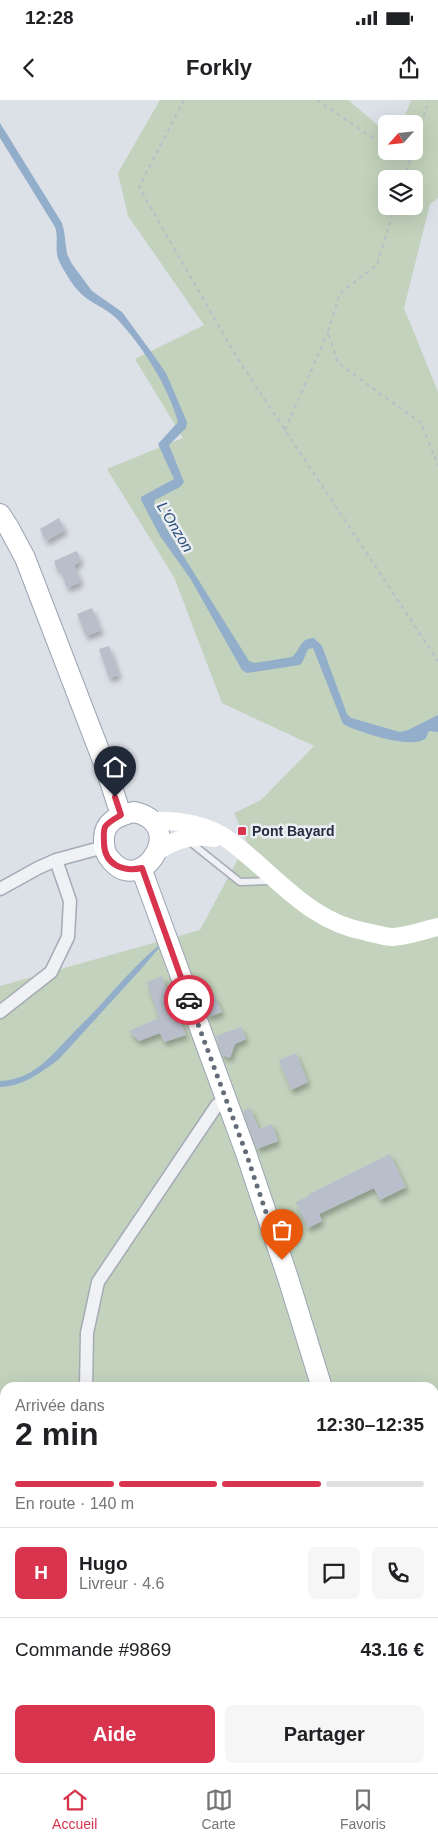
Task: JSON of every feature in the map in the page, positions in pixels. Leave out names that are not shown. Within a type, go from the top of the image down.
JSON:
[{"type":"main road","points":[[0,514],[25,558],[38,590],[105,766],[121,815]]},
{"type":"main road","points":[[154,821],[159,835],[158,850],[154,859],[147,866],[131,870],[114,864],[107,856],[104,847],[106,827],[113,819],[134,812],[143,814],[154,821],[195,826],[212,831],[229,840],[323,918],[354,930],[392,937],[438,927]]},
{"type":"main road","points":[[158,850],[169,843],[186,838],[206,836],[229,840]]},
{"type":"main road","points":[[142,868],[227,1100],[285,1270],[320,1382]]},
{"type":"street","points":[[0,889],[56,860],[104,847]]},
{"type":"street","points":[[0,1012],[51,972],[68,938],[70,901],[56,860]]},
{"type":"street","points":[[86,1382],[87,1333],[98,1282],[217,1105],[227,1100]]},
{"type":"lane","points":[[186,838],[240,882],[279,883]]},
{"type":"path","points":[[184,100],[139,187],[236,356],[438,661]]},
{"type":"path","points":[[317,100],[378,142]]},
{"type":"path","points":[[423,119],[429,100]]},
{"type":"path","points":[[407,170],[410,161]]},
{"type":"path","points":[[285,430],[328,332],[340,293],[377,266],[392,215]]},
{"type":"path","points":[[328,332],[338,363],[421,423],[438,465]]},
{"type":"green space","points":[[160,100],[348,100],[378,125],[378,160],[423,160],[423,115],[405,115],[411,100],[438,100],[438,198],[430,204],[404,308],[438,392],[438,1382],[0,1382],[0,986],[200,930],[247,842],[234,813],[261,800],[314,746],[222,703],[174,577],[107,469],[183,438],[135,359],[204,325],[128,216],[118,173]]},
{"type":"water","points":[[0,123],[62,223],[67,254],[72,264],[92,291],[122,312],[166,373],[187,422],[186,428],[169,445],[184,482],[180,487],[155,500],[154,504],[169,533],[249,661],[255,663],[292,657],[303,642],[309,638],[314,638],[322,646],[347,714],[351,718],[400,732],[438,715],[438,732],[429,731],[424,739],[416,742],[406,742],[371,735],[343,724],[313,648],[308,649],[302,663],[299,665],[247,673],[242,670],[190,578],[160,536],[141,500],[141,497],[174,479],[158,444],[178,422],[174,408],[154,368],[127,331],[111,314],[82,295],[67,276],[58,257],[55,227],[0,138]]},
{"type":"water","points":[[158,946],[159,948],[142,968],[59,1059],[39,1074],[24,1082],[0,1087],[0,1081],[25,1075],[45,1062],[137,965]]},
{"type":"building","points":[[59,518],[65,530],[46,541],[40,529]]},
{"type":"building","points":[[77,551],[81,561],[74,565],[81,582],[67,588],[60,569],[57,570],[54,561]]},
{"type":"building","points":[[92,608],[101,630],[86,636],[77,614]]},
{"type":"building","points":[[109,646],[119,675],[109,678],[99,649]]},
{"type":"building","points":[[162,976],[172,1008],[175,1006],[186,1035],[164,1042],[160,1033],[139,1041],[129,1031],[159,1018],[147,982]]},
{"type":"building","points":[[198,982],[206,997],[215,996],[222,1012],[209,1017],[196,983]]},
{"type":"building","points":[[241,1027],[246,1039],[235,1044],[230,1058],[222,1055],[216,1036]]},
{"type":"building","points":[[296,1053],[308,1082],[291,1090],[279,1060]]},
{"type":"building","points":[[250,1108],[259,1129],[272,1124],[278,1141],[257,1149],[243,1111]]},
{"type":"building","points":[[390,1154],[406,1187],[380,1200],[374,1188],[319,1214],[322,1221],[308,1228],[296,1202]]},
{"type":"way so far","points":[[189,1000],[246,1153],[282,1260]]},
{"type":"place","name":"Pont Bayard","points":[[242,831]]},
{"type":"route","points":[[115,797],[121,815],[113,819],[106,827],[104,847],[107,856],[114,864],[122,868],[131,870],[142,868],[189,1000]]},
{"type":"water label","name":"L'Onzon","points":[[175,527]]}]
